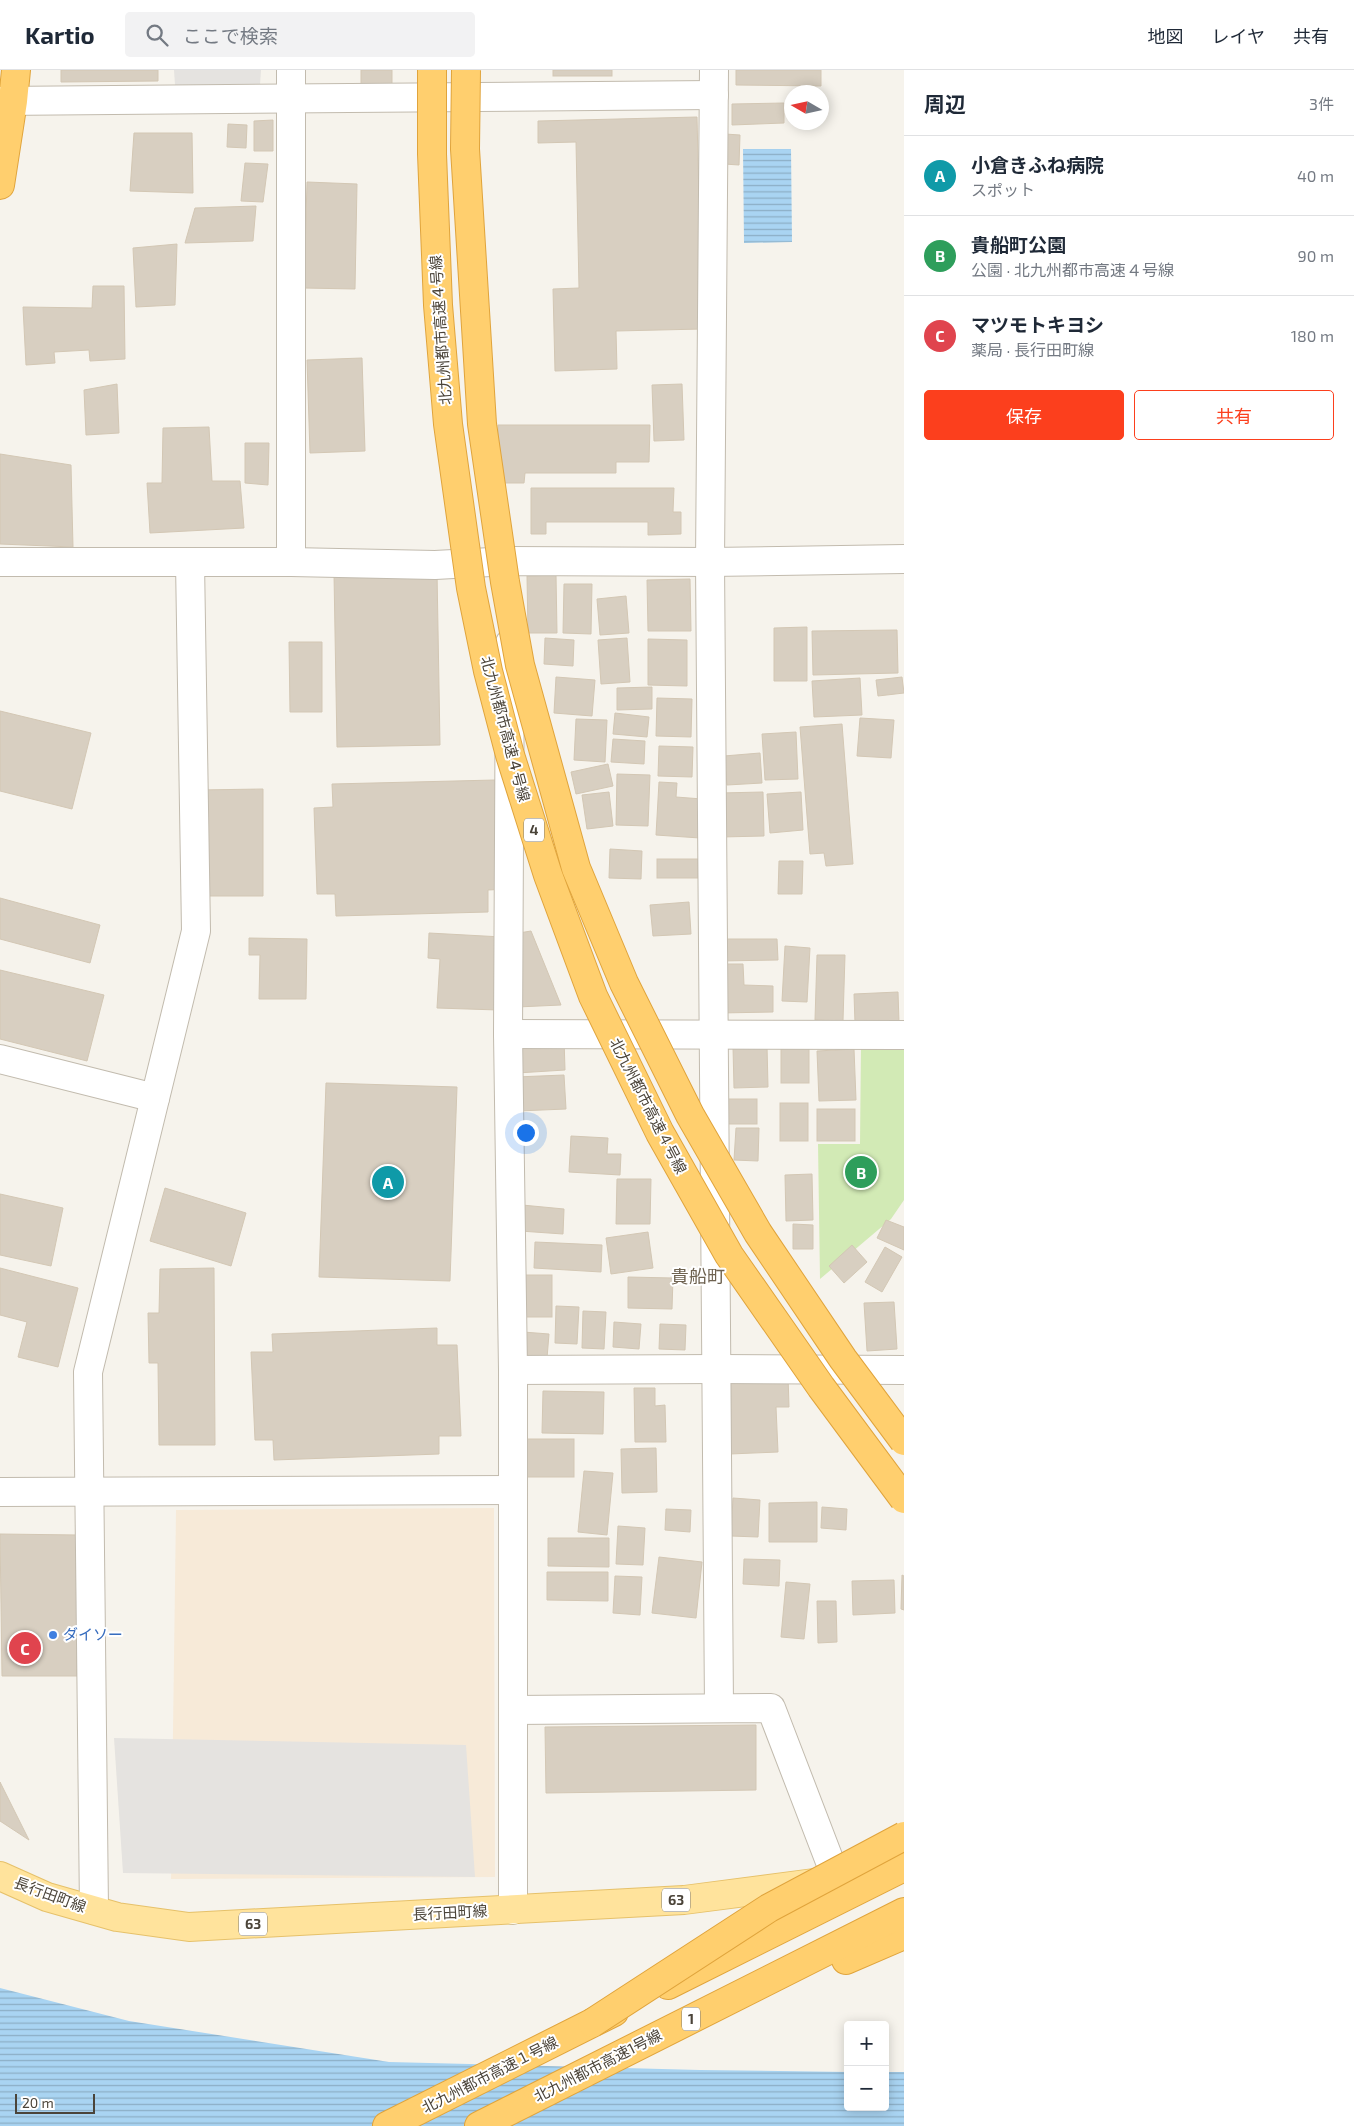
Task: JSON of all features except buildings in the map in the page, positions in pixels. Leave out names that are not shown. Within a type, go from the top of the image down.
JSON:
[{"type":"highway","points":[[0,185],[7,101],[16,70]]},
{"type":"highway","name":"北九州都市高速４号線","points":[[432,70],[432,154],[438,305],[448,424],[471,588],[488,671],[510,755],[548,875],[593,996],[664,1141],[729,1255],[821,1387],[904,1499]]},
{"type":"highway","name":"北九州都市高速４号線","points":[[466,70],[465,149],[482,424],[505,582],[520,665],[576,868],[624,983],[690,1115],[758,1232],[843,1360],[904,1441]]},
{"type":"highway","points":[[592,2023],[768,1908],[904,1836]]},
{"type":"highway","points":[[592,2023],[904,1867]]},
{"type":"highway","name":"北九州都市高速1号線","points":[[479,2126],[904,1912]]},
{"type":"highway","points":[[502,2126],[778,1991],[904,1935]]},
{"type":"highway","name":"北九州都市高速１号線","points":[[387,2126],[592,2023]]},
{"type":"main road","name":"長行田町線","points":[[0,1876],[47,1897],[117,1918],[189,1927],[684,1900],[837,1880],[904,1858]]},
{"type":"street","points":[[291,70],[291,562]]},
{"type":"street","points":[[7,101],[292,100],[714,83],[710,562],[718,1708]]},
{"type":"street","points":[[0,562],[291,562],[435,565],[510,561],[710,562],[904,559]]},
{"type":"street","points":[[510,561],[508,1034],[513,1370],[513,1910]]},
{"type":"street","points":[[94,1910],[88,1372],[196,932],[190,562]]},
{"type":"street","points":[[508,1034],[904,1035]]},
{"type":"street","points":[[0,1060],[155,1098]]},
{"type":"street","points":[[513,1370],[902,1366]]},
{"type":"street","points":[[0,1492],[513,1490]]},
{"type":"street","points":[[514,1710],[771,1708],[837,1880]]},
{"type":"shaded area","points":[[174,70],[261,70],[260,85],[175,85]]},
{"type":"shaded area","points":[[494,1508],[495,1877],[171,1879],[176,1510]]},
{"type":"shaded area","points":[[114,1738],[466,1745],[475,1877],[123,1873]]},
{"type":"green space","points":[[904,1044],[904,1200],[891,1219],[820,1279],[818,1144],[860,1144],[861,1045]]},
{"type":"water","points":[[743,149],[791,149],[792,242],[744,243]]},
{"type":"water","points":[[0,1988],[129,2021],[389,2062],[844,2072],[844,2111],[889,2111],[889,2072],[904,2072],[904,2126],[0,2126]]},
{"type":"place","name":"貴船町公園","points":[[861,1172]]},
{"type":"place","name":"小倉きふね病院","points":[[388,1182]]},
{"type":"place","name":"ダイソー","points":[[53,1635]]},
{"type":"place","name":"マツモトキヨシ","points":[[25,1648]]},
{"type":"district","name":"貴船町","points":[[698,1277]]}]
